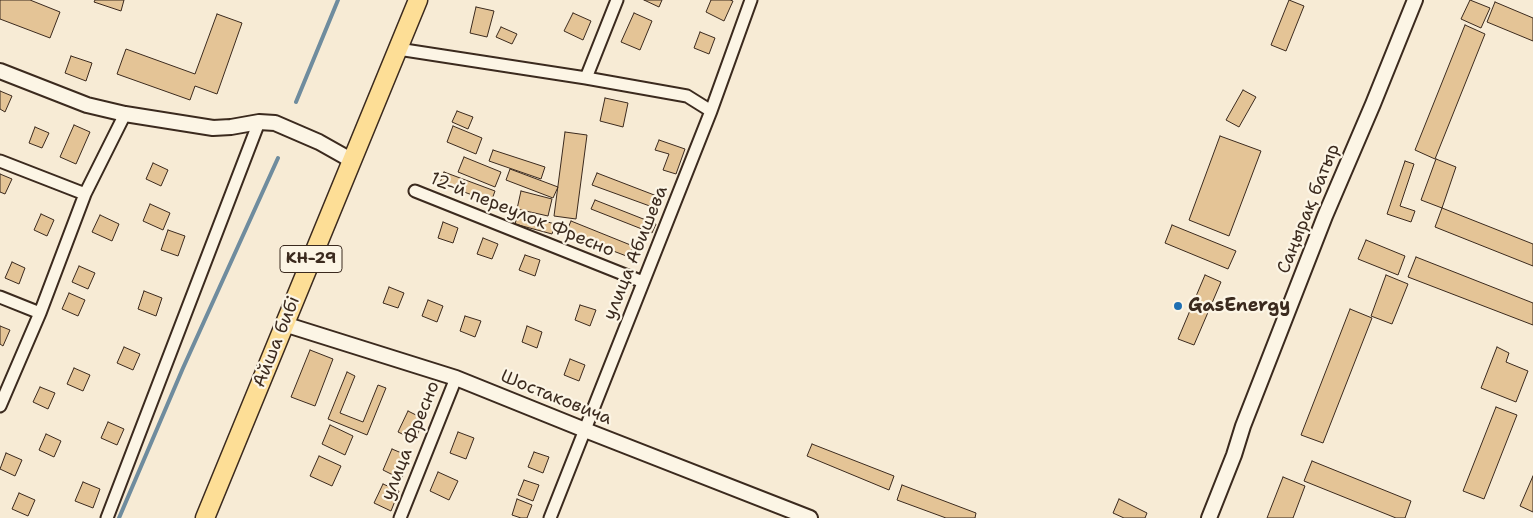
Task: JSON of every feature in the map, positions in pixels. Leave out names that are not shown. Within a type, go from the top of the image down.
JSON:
[{"type":"main road","name":"Айша бибі","points":[[205,518],[418,0]]},
{"type":"street","points":[[586,78],[617,0]]},
{"type":"street","name":"улица Абишева","points":[[550,518],[711,111],[751,0]]},
{"type":"street","name":"Саңырақ батыр","points":[[1208,518],[1234,456],[1243,426],[1325,216],[1415,0]]},
{"type":"street","points":[[398,49],[688,96],[711,111]]},
{"type":"street","points":[[0,71],[87,105],[125,114],[213,128],[259,122],[275,123],[319,142],[351,160]]},
{"type":"street","points":[[0,406],[40,313],[85,194],[125,114]]},
{"type":"street","points":[[106,518],[259,122]]},
{"type":"street","points":[[0,161],[85,194]]},
{"type":"street","name":"12-й переулок Фресно","points":[[415,191],[643,282]]},
{"type":"street","points":[[0,297],[40,313]]},
{"type":"street","name":"Шостаковича","points":[[284,324],[456,378],[810,518]]},
{"type":"street","name":"улица Фресно","points":[[400,518],[456,378]]},
{"type":"building","points":[[0,0],[30,0],[60,12],[50,38],[0,19]]},
{"type":"building","points":[[95,0],[124,0],[121,11],[94,2]]},
{"type":"building","points":[[644,0],[662,0],[659,7]]},
{"type":"building","points":[[711,0],[733,1],[724,21],[706,12]]},
{"type":"building","points":[[1289,0],[1304,6],[1286,51],[1271,45]]},
{"type":"building","points":[[1470,0],[1490,8],[1481,28],[1461,19]]},
{"type":"building","points":[[1495,2],[1533,18],[1533,41],[1487,22]]},
{"type":"building","points":[[476,7],[494,11],[487,37],[470,33]]},
{"type":"building","points":[[573,13],[591,21],[583,40],[564,31]]},
{"type":"building","points":[[634,13],[652,21],[640,50],[621,42]]},
{"type":"building","points":[[217,14],[242,23],[217,94],[195,86],[190,100],[117,74],[126,49],[195,74]]},
{"type":"building","points":[[1465,25],[1485,34],[1435,159],[1415,150]]},
{"type":"building","points":[[501,27],[517,34],[512,44],[496,37]]},
{"type":"building","points":[[700,32],[715,38],[709,54],[694,48]]},
{"type":"building","points":[[71,56],[92,63],[86,81],[65,73]]},
{"type":"building","points":[[1243,90],[1256,97],[1239,127],[1226,120]]},
{"type":"building","points":[[0,91],[12,96],[5,112],[0,109]]},
{"type":"building","points":[[605,98],[628,103],[623,127],[600,121]]},
{"type":"building","points":[[457,111],[473,117],[468,129],[452,122]]},
{"type":"building","points":[[74,125],[90,132],[76,164],[60,157]]},
{"type":"building","points":[[453,126],[482,138],[476,154],[447,142]]},
{"type":"building","points":[[35,127],[49,133],[42,148],[29,143]]},
{"type":"building","points":[[565,132],[587,135],[576,219],[554,216]]},
{"type":"building","points":[[1220,136],[1261,151],[1229,236],[1189,220]]},
{"type":"building","points":[[659,140],[685,149],[676,174],[663,170],[669,154],[655,150]]},
{"type":"building","points":[[493,150],[545,167],[541,179],[489,161]]},
{"type":"building","points":[[464,157],[501,172],[495,187],[458,172]]},
{"type":"building","points":[[1436,159],[1456,167],[1442,208],[1421,200]]},
{"type":"building","points":[[1405,161],[1414,164],[1400,206],[1415,211],[1411,222],[1387,214]]},
{"type":"building","points":[[153,163],[168,170],[161,186],[146,179]]},
{"type":"building","points":[[510,169],[558,187],[553,198],[506,180]]},
{"type":"building","points":[[444,172],[495,191],[491,202],[440,183]]},
{"type":"building","points":[[597,173],[662,198],[658,209],[592,185]]},
{"type":"building","points":[[0,174],[12,179],[5,194],[0,192]]},
{"type":"building","points":[[521,191],[552,199],[548,216],[517,209]]},
{"type":"building","points":[[595,200],[656,224],[652,233],[591,209]]},
{"type":"building","points":[[150,204],[170,213],[163,230],[143,221]]},
{"type":"building","points":[[1442,208],[1533,244],[1533,266],[1435,227]]},
{"type":"building","points":[[41,214],[54,220],[47,236],[34,230]]},
{"type":"building","points":[[518,214],[555,224],[552,234],[515,224]]},
{"type":"building","points":[[100,215],[119,224],[112,241],[92,232]]},
{"type":"building","points":[[571,221],[633,246],[629,257],[566,233]]},
{"type":"building","points":[[443,222],[458,228],[453,243],[438,238]]},
{"type":"building","points":[[1172,225],[1236,251],[1228,269],[1165,243]]},
{"type":"building","points":[[168,230],[185,236],[178,256],[161,250]]},
{"type":"building","points":[[483,238],[498,244],[492,259],[477,254]]},
{"type":"building","points":[[1366,240],[1405,256],[1398,275],[1358,259]]},
{"type":"building","points":[[525,255],[540,260],[535,276],[519,270]]},
{"type":"building","points":[[1416,257],[1533,303],[1533,325],[1408,277]]},
{"type":"building","points":[[12,262],[25,268],[19,284],[5,278]]},
{"type":"building","points":[[79,266],[95,273],[88,289],[72,282]]},
{"type":"building","points":[[1205,275],[1221,282],[1194,345],[1178,339]]},
{"type":"building","points":[[1386,275],[1408,284],[1392,324],[1371,316]]},
{"type":"building","points":[[389,287],[404,293],[398,308],[383,303]]},
{"type":"building","points":[[144,291],[162,298],[156,316],[138,309]]},
{"type":"building","points":[[69,293],[85,300],[78,316],[62,309]]},
{"type":"building","points":[[428,300],[443,306],[437,322],[422,316]]},
{"type":"building","points":[[580,305],[596,310],[590,326],[575,320]]},
{"type":"building","points":[[1350,309],[1372,318],[1323,443],[1301,435]]},
{"type":"building","points":[[465,316],[481,321],[475,337],[460,331]]},
{"type":"building","points":[[0,326],[10,330],[3,346],[0,344]]},
{"type":"building","points":[[527,326],[542,332],[537,348],[522,342]]},
{"type":"building","points":[[124,347],[140,354],[133,370],[117,363]]},
{"type":"building","points":[[1497,347],[1509,353],[1506,362],[1528,371],[1516,402],[1481,388]]},
{"type":"building","points":[[310,350],[333,359],[315,406],[291,397]]},
{"type":"building","points":[[570,359],[585,365],[579,381],[564,375]]},
{"type":"building","points":[[74,368],[90,375],[83,391],[67,384]]},
{"type":"building","points":[[347,372],[355,376],[340,413],[363,422],[378,385],[386,388],[367,435],[328,419]]},
{"type":"building","points":[[40,387],[55,393],[48,409],[33,402]]},
{"type":"building","points":[[1496,407],[1517,415],[1484,499],[1463,491]]},
{"type":"building","points":[[408,411],[424,419],[415,440],[398,432]]},
{"type":"building","points":[[108,422],[124,429],[117,445],[101,438]]},
{"type":"building","points":[[330,425],[353,436],[345,455],[322,444]]},
{"type":"building","points":[[458,432],[474,438],[466,459],[450,453]]},
{"type":"building","points":[[46,434],[61,441],[54,457],[39,450]]},
{"type":"building","points":[[812,444],[894,476],[889,490],[807,456]]},
{"type":"building","points":[[392,449],[411,457],[401,479],[383,470]]},
{"type":"building","points":[[534,452],[549,457],[543,473],[528,467]]},
{"type":"building","points":[[6,453],[22,460],[15,476],[0,469]]},
{"type":"building","points":[[319,456],[341,466],[332,486],[310,476]]},
{"type":"building","points":[[1312,461],[1411,501],[1405,518],[1396,518],[1304,481]]},
{"type":"building","points":[[438,472],[458,481],[449,500],[430,491]]},
{"type":"building","points":[[1533,476],[1533,512],[1520,506]]},
{"type":"building","points":[[1283,477],[1305,486],[1293,518],[1267,518]]},
{"type":"building","points":[[524,480],[539,485],[533,501],[518,495]]},
{"type":"building","points":[[83,482],[100,489],[93,508],[75,501]]},
{"type":"building","points":[[383,484],[399,491],[391,511],[374,503]]},
{"type":"building","points":[[902,485],[976,513],[975,518],[946,518],[897,500]]},
{"type":"building","points":[[19,493],[35,500],[28,516],[12,509]]},
{"type":"building","points":[[517,499],[532,505],[527,518],[512,515]]},
{"type":"building","points":[[1119,499],[1147,513],[1145,518],[1124,518],[1113,513]]},
{"type":"waterway","points":[[296,102],[338,0]]},
{"type":"waterway","points":[[119,518],[183,368],[278,158]]},
{"type":"place","name":"GasEnergy","points":[[1178,306]]}]
